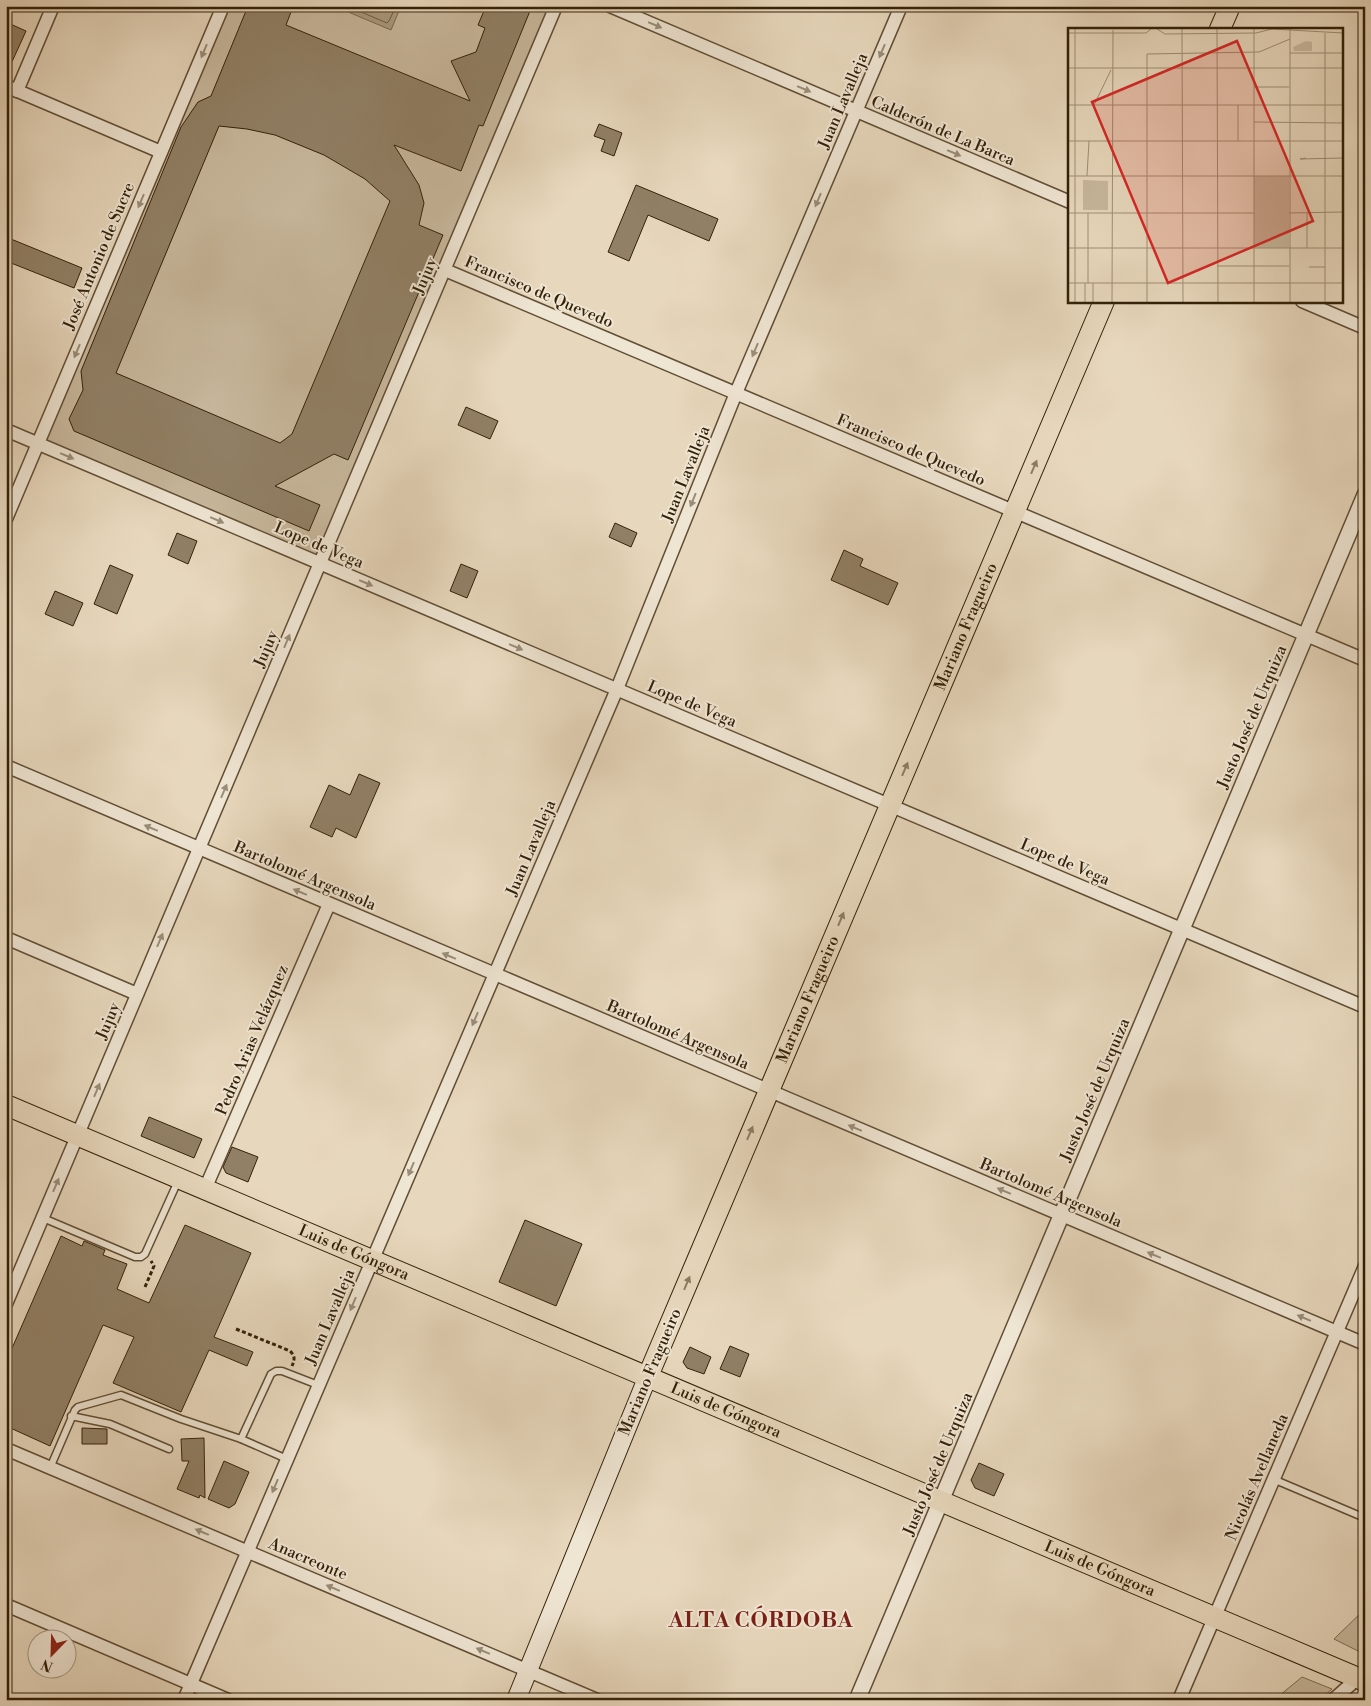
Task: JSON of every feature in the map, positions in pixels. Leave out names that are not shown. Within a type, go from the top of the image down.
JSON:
[{"type":"main road","points":[[1220,28],[1230,6]]},
{"type":"main road","name":"Mariano Fragueiro","points":[[516,1700],[648,1376],[1104,302]]},
{"type":"main road","name":"Luis de Góngora","points":[[6,1104],[1361,1680]]},
{"type":"street","points":[[53,6],[12,89],[161,152]]},
{"type":"street","name":"José Antonio de Sucre","points":[[6,519],[222,6]]},
{"type":"street","name":"Jujuy","points":[[6,1304],[12,1276],[43,1218],[556,6]]},
{"type":"street","name":"Calderón de La Barca","points":[[610,6],[1068,201]]},
{"type":"street","name":"Juan Lavalleja","points":[[184,1700],[617,689],[736,393],[902,6]]},
{"type":"street","name":"Francisco de Quevedo","points":[[445,270],[1365,660]]},
{"type":"street","points":[[1304,302],[1365,328]]},
{"type":"street","name":"Lope de Vega","points":[[6,430],[1365,1007]]},
{"type":"street","name":"Justo José de Urquiza","points":[[857,1700],[1365,494]]},
{"type":"street","name":"Bartolomé Argensola","points":[[6,766],[1365,1344]]},
{"type":"street","name":"Pedro Arias Velázquez","points":[[205,1189],[329,904]]},
{"type":"street","points":[[6,938],[138,994]]},
{"type":"street","name":"Nicolás Avellaneda","points":[[1179,1700],[1365,1266]]},
{"type":"street","name":"Anacreonte","points":[[6,1449],[597,1700]]},
{"type":"street","points":[[6,1605],[228,1700]]},
{"type":"street","points":[[1333,1700],[1361,1680]]},
{"type":"lane","points":[[43,1218],[135,1257],[141,1257],[145,1254],[180,1178]]},
{"type":"lane","points":[[241,1439],[271,1374],[276,1371],[282,1371],[318,1385]]},
{"type":"lane","points":[[50,1468],[71,1416],[78,1408],[121,1395],[182,1419],[241,1439],[287,1459]]},
{"type":"lane","points":[[71,1416],[110,1424],[169,1449]]},
{"type":"lane","points":[[1274,1480],[1365,1518]]},
{"type":"path","points":[[141,1257],[150,1260],[154,1266],[145,1287]]},
{"type":"path","points":[[236,1329],[290,1351],[295,1359],[290,1373]]},
{"type":"shaded area","points":[[223,6],[556,6],[320,563],[38,444]]},
{"type":"shaded area","points":[[1365,1609],[1365,1653],[1364,1654],[1334,1639]]},
{"type":"shaded area","points":[[1302,1677],[1332,1689],[1320,1700],[1274,1700]]},
{"type":"water","points":[[334,6],[401,6],[391,30]]},
{"type":"building","points":[[248,6],[276,6],[291,12],[286,25],[470,101],[451,61],[476,52],[485,28],[478,25],[486,6],[532,6],[483,126],[479,125],[461,171],[394,145],[419,185],[424,203],[419,225],[443,235],[348,460],[334,454],[275,486],[320,505],[309,531],[74,431],[69,419],[83,390],[81,371],[181,127],[198,102],[211,96]],"holes":[[[219,126],[275,135],[324,155],[365,179],[390,201],[292,434],[280,443],[116,373]]]},
{"type":"building","points":[[6,22],[26,31],[6,75]]},
{"type":"building","points":[[599,124],[622,133],[614,156],[601,151],[605,140],[594,136]]},
{"type":"building","points":[[636,185],[718,219],[709,241],[648,215],[629,261],[608,252]]},
{"type":"building","points":[[6,237],[82,268],[74,288],[6,261]]},
{"type":"building","points":[[466,407],[498,421],[490,439],[458,425]]},
{"type":"building","points":[[615,523],[637,533],[631,547],[609,537]]},
{"type":"building","points":[[177,533],[197,541],[188,564],[168,555]]},
{"type":"building","points":[[844,550],[863,559],[860,566],[898,583],[888,605],[831,580]]},
{"type":"building","points":[[461,564],[478,571],[467,598],[450,591]]},
{"type":"building","points":[[110,565],[133,575],[117,614],[94,604]]},
{"type":"building","points":[[55,591],[83,603],[73,626],[45,614]]},
{"type":"building","points":[[359,774],[380,783],[356,838],[336,828],[332,837],[310,827],[329,785],[350,795]]},
{"type":"building","points":[[149,1117],[202,1139],[194,1158],[141,1136]]},
{"type":"building","points":[[232,1147],[258,1157],[248,1182],[226,1173],[223,1167]]},
{"type":"building","points":[[525,1220],[582,1244],[556,1306],[499,1282]]},
{"type":"building","points":[[185,1225],[251,1253],[214,1337],[253,1352],[247,1366],[209,1350],[181,1412],[113,1383],[134,1337],[103,1325],[50,1446],[6,1426],[6,1362],[61,1236],[82,1246],[84,1241],[105,1250],[103,1255],[127,1264],[117,1289],[149,1303]]},
{"type":"building","points":[[730,1346],[749,1354],[740,1377],[720,1369]]},
{"type":"building","points":[[690,1347],[711,1357],[704,1374],[687,1368],[683,1362]]},
{"type":"building","points":[[82,1428],[107,1429],[107,1444],[82,1444]]},
{"type":"building","points":[[204,1438],[205,1498],[200,1495],[199,1498],[177,1489],[189,1461],[182,1461],[181,1439]]},
{"type":"building","points":[[224,1461],[249,1472],[235,1504],[229,1508],[208,1499]]},
{"type":"building","points":[[979,1463],[1004,1474],[994,1496],[975,1488],[971,1480]]},
{"type":"district","name":"ALTA CÓRDOBA","points":[[761,1621]]}]
